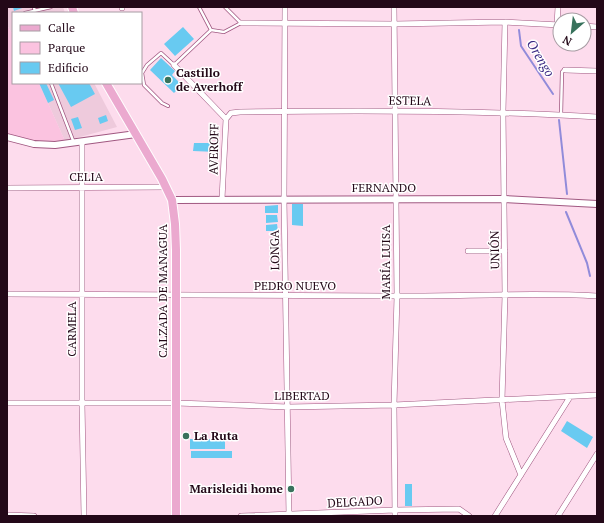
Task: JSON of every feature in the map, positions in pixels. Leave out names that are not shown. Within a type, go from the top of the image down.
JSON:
[{"type":"main road","name":"CALZADA DE MANAGUA","points":[[107,84],[172,200],[176,235],[176,516]]},
{"type":"street","name":"LONGA","points":[[285,7],[284,199],[289,515]]},
{"type":"street","name":"MARÍA LUISA","points":[[394,7],[397,296],[394,405],[395,513]]},
{"type":"street","points":[[241,23],[394,24],[505,22],[552,25]]},
{"type":"street","name":"UNIÓN","points":[[505,22],[503,112],[506,295],[502,400],[506,438],[521,474]]},
{"type":"street","name":"AVEROFF","points":[[174,65],[226,119],[222,199]]},
{"type":"street","points":[[565,70],[597,72]]},
{"type":"street","name":"ESTELA","points":[[226,119],[231,113],[240,112],[395,110],[503,112],[597,117]]},
{"type":"street","points":[[7,137],[34,144],[55,145],[136,134]]},
{"type":"street","name":"CARMELA","points":[[82,142],[82,403],[84,516]]},
{"type":"street","name":"CELIA","points":[[7,188],[166,187]]},
{"type":"street","name":"FERNANDO","points":[[172,200],[504,199],[597,204]]},
{"type":"street","points":[[468,252],[505,251]]},
{"type":"street","name":"PEDRO NUEVO","points":[[7,294],[597,296]]},
{"type":"street","name":"LIBERTAD","points":[[7,403],[176,403],[288,407],[394,405],[597,396]]},
{"type":"street","points":[[495,516],[570,397]]},
{"type":"street","points":[[558,516],[597,454]]},
{"type":"street","name":"DELGADO","points":[[241,516],[395,513],[458,509],[469,516]]},
{"type":"street","points":[[7,515],[34,516]]},
{"type":"lane","points":[[34,7],[35,12],[51,7]]},
{"type":"lane","points":[[199,7],[211,30]]},
{"type":"lane","points":[[211,30],[224,32],[241,23],[225,7]]},
{"type":"lane","points":[[174,65],[211,30]]},
{"type":"lane","name":"AVEROFF","points":[[168,106],[162,103],[144,85],[142,73],[161,53],[174,65]]},
{"type":"lane","points":[[561,115],[562,72],[565,70]]},
{"type":"lane","points":[[51,84],[74,143]]},
{"type":"shaded area","points":[[7,7],[63,7],[65,12],[12,12],[12,33],[7,25]]},
{"type":"shaded area","points":[[39,84],[95,84],[117,127],[65,141]]},
{"type":"green space","points":[[7,25],[12,33],[12,84],[39,84],[65,141],[51,143],[29,140],[7,134]]},
{"type":"building","points":[[13,7],[25,7],[14,11]]},
{"type":"building","points":[[183,27],[194,39],[175,56],[164,44]]},
{"type":"building","name":"Castillo de Averhoff","points":[[161,58],[175,71],[172,75],[182,85],[174,93],[150,70]]},
{"type":"building","points":[[39,84],[46,84],[54,100],[48,103]]},
{"type":"building","points":[[59,84],[90,84],[95,94],[71,107]]},
{"type":"building","points":[[106,115],[108,121],[100,124],[98,118]]},
{"type":"building","points":[[78,117],[82,128],[75,130],[71,119]]},
{"type":"building","points":[[194,143],[217,143],[217,152],[193,151]]},
{"type":"building","points":[[292,204],[303,204],[303,226],[292,225]]},
{"type":"building","points":[[278,205],[278,213],[265,213],[265,206]]},
{"type":"building","points":[[266,215],[277,215],[278,222],[266,223]]},
{"type":"building","points":[[277,224],[278,231],[266,231],[266,225]]},
{"type":"building","points":[[567,421],[593,437],[587,448],[561,431]]},
{"type":"building","points":[[190,439],[225,439],[225,449],[190,449]]},
{"type":"building","points":[[191,451],[232,451],[232,458],[191,458]]},
{"type":"building","points":[[405,484],[412,484],[412,506],[405,506]]},
{"type":"waterway","name":"Orengo","points":[[519,30],[521,46],[553,94]]},
{"type":"waterway","name":"Orengo","points":[[559,120],[567,194]]},
{"type":"waterway","name":"Orengo","points":[[566,212],[587,263],[590,276]]},
{"type":"place","name":"Castillo de Averhoff","points":[[168,80]]},
{"type":"place","name":"La Ruta","points":[[186,436]]},
{"type":"place","name":"Marisleidi home","points":[[291,489]]}]
